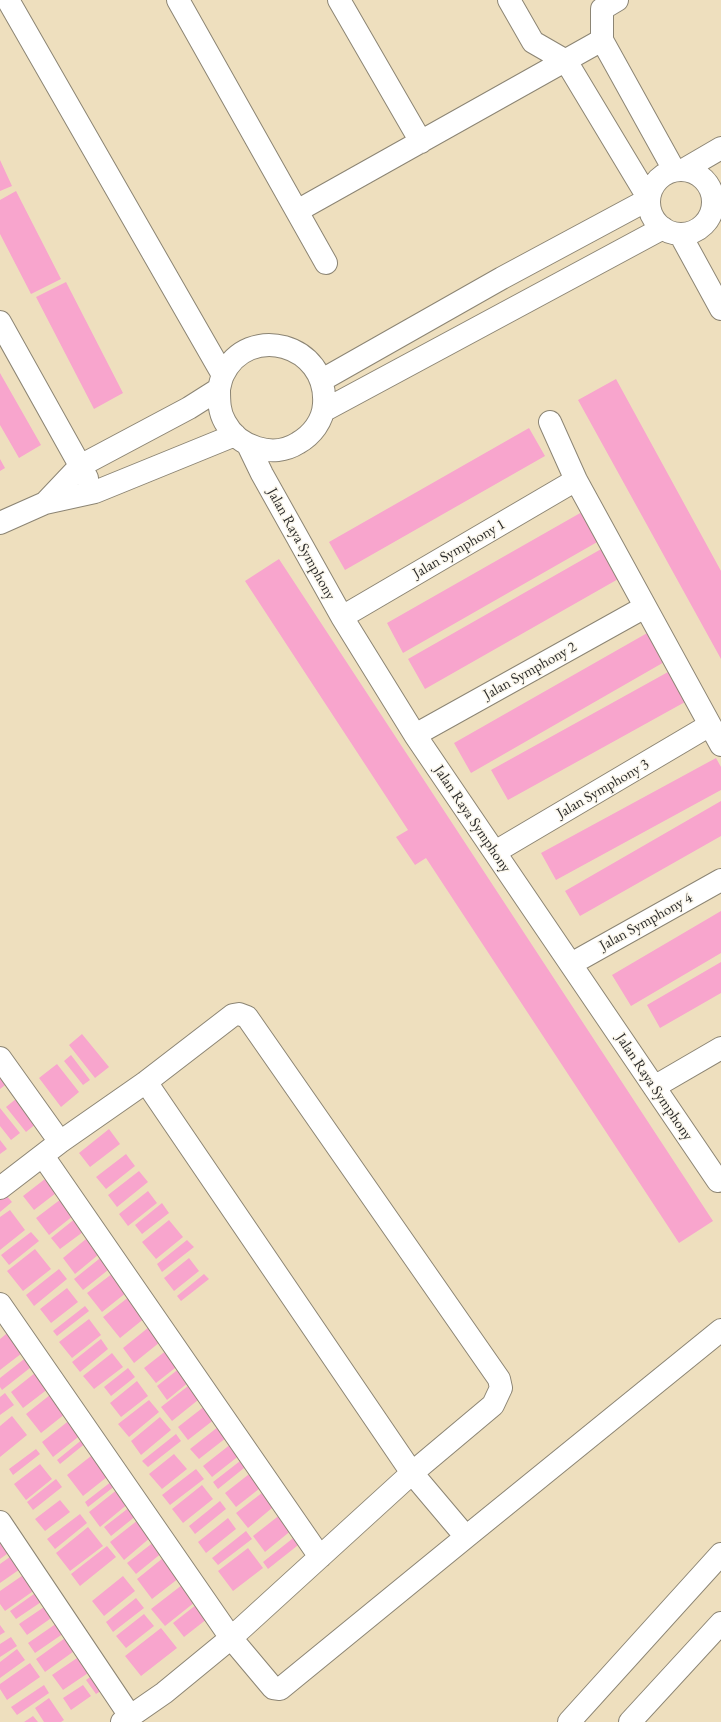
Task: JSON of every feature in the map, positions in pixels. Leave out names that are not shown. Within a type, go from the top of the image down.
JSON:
[{"type":"street","points":[[8,0],[221,382],[219,406],[225,422],[241,440],[263,450],[278,450],[294,446],[307,438],[317,425],[323,411],[324,395],[322,380],[314,366],[303,355],[290,348],[274,345],[259,346],[244,352],[232,362],[221,382],[189,408],[80,466],[46,503]]},
{"type":"street","points":[[178,0],[326,263]]},
{"type":"street","points":[[339,0],[420,142]]},
{"type":"street","points":[[509,0],[533,42],[566,61],[649,199]]},
{"type":"street","points":[[323,411],[671,231],[694,232],[707,223],[717,206],[711,187],[704,178],[695,172],[679,169],[602,40],[605,3]]},
{"type":"street","points":[[297,211],[602,40]]},
{"type":"street","points":[[721,148],[679,169],[664,173],[656,180],[651,189],[649,199],[650,210],[655,221],[671,231],[721,309]]},
{"type":"street","points":[[322,380],[502,278],[649,199]]},
{"type":"street","points":[[0,322],[95,492]]},
{"type":"street","points":[[550,422],[576,480],[721,745]]},
{"type":"street","points":[[0,523],[46,503],[95,492],[241,440]]},
{"type":"street","name":"Jalan Raya Symphony","points":[[241,440],[262,474],[342,617],[415,734],[718,1181]]},
{"type":"street","name":"Jalan Symphony 1","points":[[342,617],[576,480]]},
{"type":"street","name":"Jalan Symphony 2","points":[[415,734],[645,607]]},
{"type":"street","name":"Jalan Symphony 3","points":[[495,852],[710,725]]},
{"type":"street","name":"Jalan Symphony 4","points":[[571,964],[721,880]]},
{"type":"street","points":[[0,1188],[60,1142],[146,1082],[233,1015],[239,1014],[247,1018],[493,1368],[499,1379],[501,1388],[493,1405],[412,1472],[231,1638],[164,1694],[126,1719],[0,1522]]},
{"type":"street","points":[[654,1087],[721,1048]]},
{"type":"street","points":[[0,1058],[60,1142]]},
{"type":"street","points":[[146,1082],[412,1472],[466,1537]]},
{"type":"street","points":[[43,1156],[320,1557]]},
{"type":"street","points":[[0,1304],[231,1638],[269,1685],[273,1688],[280,1689],[721,1330]]},
{"type":"street","points":[[569,1722],[721,1554]]},
{"type":"street","points":[[630,1722],[721,1623]]},
{"type":"building","points":[[0,160],[12,186],[0,191]]},
{"type":"building","points":[[16,191],[61,279],[31,294],[0,234],[0,200]]},
{"type":"building","points":[[66,282],[123,393],[94,409],[36,297]]},
{"type":"building","points":[[0,373],[41,445],[19,458],[0,425]]},
{"type":"building","points":[[616,379],[721,571],[721,659],[578,400]]},
{"type":"building","points":[[529,428],[545,456],[345,570],[329,542]]},
{"type":"building","points":[[0,459],[5,468],[0,471]]},
{"type":"building","points":[[582,512],[599,541],[403,653],[387,623]]},
{"type":"building","points":[[603,548],[620,578],[425,689],[408,659]]},
{"type":"building","points":[[279,559],[713,1221],[679,1243],[426,858],[415,865],[396,837],[408,830],[245,581]]},
{"type":"building","points":[[649,632],[666,661],[471,773],[454,743]]},
{"type":"building","points":[[668,672],[685,702],[508,800],[491,770]]},
{"type":"building","points":[[716,758],[721,767],[721,790],[556,880],[541,853]]},
{"type":"building","points":[[721,801],[721,836],[580,916],[565,891]]},
{"type":"building","points":[[721,911],[721,953],[631,1006],[612,975]]},
{"type":"building","points":[[721,962],[721,993],[660,1028],[647,1005]]},
{"type":"building","points":[[82,1034],[109,1067],[95,1078],[69,1045]]},
{"type":"building","points":[[71,1055],[90,1080],[83,1085],[64,1061]]},
{"type":"building","points":[[0,1062],[13,1079],[0,1089]]},
{"type":"building","points":[[57,1064],[79,1092],[61,1107],[39,1078]]},
{"type":"building","points":[[22,1094],[42,1119],[26,1132],[6,1107]]},
{"type":"building","points":[[0,1108],[20,1133],[11,1140],[0,1126]]},
{"type":"building","points":[[109,1129],[120,1144],[90,1167],[79,1153]]},
{"type":"building","points":[[0,1140],[7,1149],[0,1154]]},
{"type":"building","points":[[126,1154],[135,1166],[106,1189],[96,1177]]},
{"type":"building","points":[[139,1171],[148,1182],[117,1207],[108,1195]]},
{"type":"building","points":[[45,1179],[56,1193],[34,1210],[23,1196]]},
{"type":"building","points":[[148,1191],[157,1203],[128,1226],[119,1214]]},
{"type":"building","points":[[5,1194],[12,1202],[0,1212],[0,1198]]},
{"type":"building","points":[[65,1196],[78,1212],[49,1235],[36,1218]]},
{"type":"building","points":[[162,1203],[169,1213],[142,1234],[135,1225]]},
{"type":"building","points":[[10,1210],[25,1230],[0,1250],[0,1217]]},
{"type":"building","points":[[81,1214],[91,1226],[60,1249],[51,1238]]},
{"type":"building","points":[[169,1220],[183,1237],[156,1259],[142,1242]]},
{"type":"building","points":[[31,1232],[39,1241],[9,1265],[1,1255]]},
{"type":"building","points":[[92,1234],[104,1250],[75,1274],[63,1258]]},
{"type":"building","points":[[187,1240],[194,1247],[162,1272],[157,1264]]},
{"type":"building","points":[[35,1249],[51,1269],[23,1291],[7,1271]]},
{"type":"building","points":[[104,1255],[113,1266],[83,1290],[74,1279]]},
{"type":"building","points":[[189,1258],[199,1271],[174,1291],[164,1278]]},
{"type":"building","points":[[59,1269],[67,1279],[34,1306],[26,1295]]},
{"type":"building","points":[[117,1270],[132,1288],[102,1312],[87,1293]]},
{"type":"building","points":[[204,1274],[209,1279],[181,1301],[177,1296]]},
{"type":"building","points":[[67,1288],[78,1302],[51,1323],[40,1309]]},
{"type":"building","points":[[134,1293],[151,1313],[120,1338],[103,1317]]},
{"type":"building","points":[[85,1306],[89,1311],[57,1336],[53,1331]]},
{"type":"building","points":[[89,1319],[101,1335],[72,1358],[59,1342]]},
{"type":"building","points":[[154,1323],[165,1338],[134,1363],[123,1348]]},
{"type":"building","points":[[11,1330],[26,1350],[0,1370],[0,1339]]},
{"type":"building","points":[[101,1339],[108,1349],[80,1372],[72,1362]]},
{"type":"building","points":[[172,1346],[184,1361],[156,1383],[144,1368]]},
{"type":"building","points":[[112,1353],[123,1367],[94,1389],[83,1376]]},
{"type":"building","points":[[28,1356],[35,1364],[2,1390],[0,1387],[0,1378]]},
{"type":"building","points":[[185,1364],[195,1377],[167,1400],[157,1386]]},
{"type":"building","points":[[128,1368],[135,1377],[111,1396],[104,1387]]},
{"type":"building","points":[[40,1369],[53,1385],[23,1408],[11,1392]]},
{"type":"building","points":[[137,1381],[148,1396],[121,1417],[110,1403]]},
{"type":"building","points":[[192,1383],[203,1396],[172,1421],[161,1407]]},
{"type":"building","points":[[55,1391],[70,1410],[41,1433],[26,1414]]},
{"type":"building","points":[[5,1393],[14,1405],[0,1415],[0,1397]]},
{"type":"building","points":[[149,1400],[159,1412],[129,1437],[118,1424]]},
{"type":"building","points":[[210,1402],[220,1415],[188,1440],[178,1427]]},
{"type":"building","points":[[12,1416],[27,1435],[0,1457],[0,1426]]},
{"type":"building","points":[[160,1417],[171,1430],[141,1455],[131,1441]]},
{"type":"building","points":[[71,1419],[82,1434],[53,1457],[42,1442]]},
{"type":"building","points":[[223,1423],[231,1434],[199,1459],[190,1449]]},
{"type":"building","points":[[89,1434],[92,1438],[60,1464],[57,1460]]},
{"type":"building","points":[[176,1434],[181,1441],[148,1467],[142,1461]]},
{"type":"building","points":[[236,1440],[245,1451],[212,1477],[203,1466]]},
{"type":"building","points":[[36,1449],[40,1454],[13,1475],[9,1469]]},
{"type":"building","points":[[174,1454],[187,1469],[162,1489],[149,1474]]},
{"type":"building","points":[[91,1456],[107,1477],[83,1496],[67,1475]]},
{"type":"building","points":[[244,1458],[249,1464],[218,1489],[213,1482]]},
{"type":"building","points":[[40,1464],[52,1479],[26,1500],[14,1484]]},
{"type":"building","points":[[196,1469],[204,1479],[170,1505],[162,1495]]},
{"type":"building","points":[[253,1471],[264,1485],[236,1507],[225,1493]]},
{"type":"building","points":[[116,1478],[120,1482],[88,1507],[85,1502]]},
{"type":"building","points":[[56,1479],[62,1487],[33,1510],[27,1502]]},
{"type":"building","points":[[202,1485],[213,1499],[183,1523],[172,1509]]},
{"type":"building","points":[[118,1489],[129,1503],[100,1527],[89,1512]]},
{"type":"building","points":[[267,1489],[278,1503],[248,1528],[236,1513]]},
{"type":"building","points":[[60,1500],[70,1512],[45,1531],[35,1519]]},
{"type":"building","points":[[220,1501],[226,1509],[195,1534],[189,1526]]},
{"type":"building","points":[[135,1503],[142,1511],[111,1536],[104,1527]]},
{"type":"building","points":[[80,1514],[87,1523],[55,1549],[47,1539]]},
{"type":"building","points":[[281,1514],[293,1529],[265,1552],[253,1536]]},
{"type":"building","points":[[228,1518],[236,1529],[206,1553],[198,1542]]},
{"type":"building","points":[[138,1520],[151,1537],[124,1560],[110,1542]]},
{"type":"building","points":[[88,1527],[103,1546],[70,1571],[56,1553]]},
{"type":"building","points":[[246,1531],[252,1539],[218,1565],[212,1558]]},
{"type":"building","points":[[297,1535],[302,1542],[268,1569],[263,1562]]},
{"type":"building","points":[[3,1540],[11,1551],[0,1559],[0,1542]]},
{"type":"building","points":[[155,1541],[163,1552],[136,1574],[127,1563]]},
{"type":"building","points":[[107,1546],[116,1557],[80,1586],[71,1574]]},
{"type":"building","points":[[248,1548],[263,1568],[233,1591],[218,1571]]},
{"type":"building","points":[[14,1554],[23,1567],[0,1583],[0,1564]]},
{"type":"building","points":[[163,1558],[179,1578],[152,1599],[137,1579]]},
{"type":"building","points":[[29,1571],[39,1587],[5,1611],[0,1604],[0,1591]]},
{"type":"building","points":[[123,1576],[135,1591],[104,1616],[92,1601]]},
{"type":"building","points":[[182,1585],[195,1602],[165,1626],[151,1609]]},
{"type":"building","points":[[41,1589],[47,1598],[16,1619],[10,1611]]},
{"type":"building","points":[[136,1598],[144,1608],[113,1632],[106,1622]]},
{"type":"building","points":[[201,1601],[212,1615],[184,1637],[173,1623]]},
{"type":"building","points":[[50,1603],[57,1614],[27,1635],[19,1624]]},
{"type":"building","points":[[144,1614],[154,1626],[126,1648],[116,1636]]},
{"type":"building","points":[[60,1621],[67,1631],[35,1653],[28,1643]]},
{"type":"building","points":[[0,1625],[5,1632],[0,1635]]},
{"type":"building","points":[[161,1628],[177,1648],[141,1676],[125,1656]]},
{"type":"building","points":[[68,1636],[77,1649],[45,1672],[36,1659]]},
{"type":"building","points":[[11,1637],[17,1646],[0,1657],[0,1644]]},
{"type":"building","points":[[17,1649],[25,1660],[0,1678],[0,1662]]},
{"type":"building","points":[[83,1654],[94,1669],[63,1690],[52,1675]]},
{"type":"building","points":[[30,1663],[40,1677],[7,1700],[0,1689],[0,1684]]},
{"type":"building","points":[[97,1672],[107,1687],[96,1694],[86,1680]]},
{"type":"building","points":[[44,1685],[49,1693],[17,1715],[11,1707]]},
{"type":"building","points":[[83,1685],[91,1696],[71,1710],[63,1698]]},
{"type":"building","points":[[49,1698],[64,1720],[61,1722],[44,1722],[35,1708]]},
{"type":"building","points":[[33,1716],[38,1722],[24,1722]]}]
